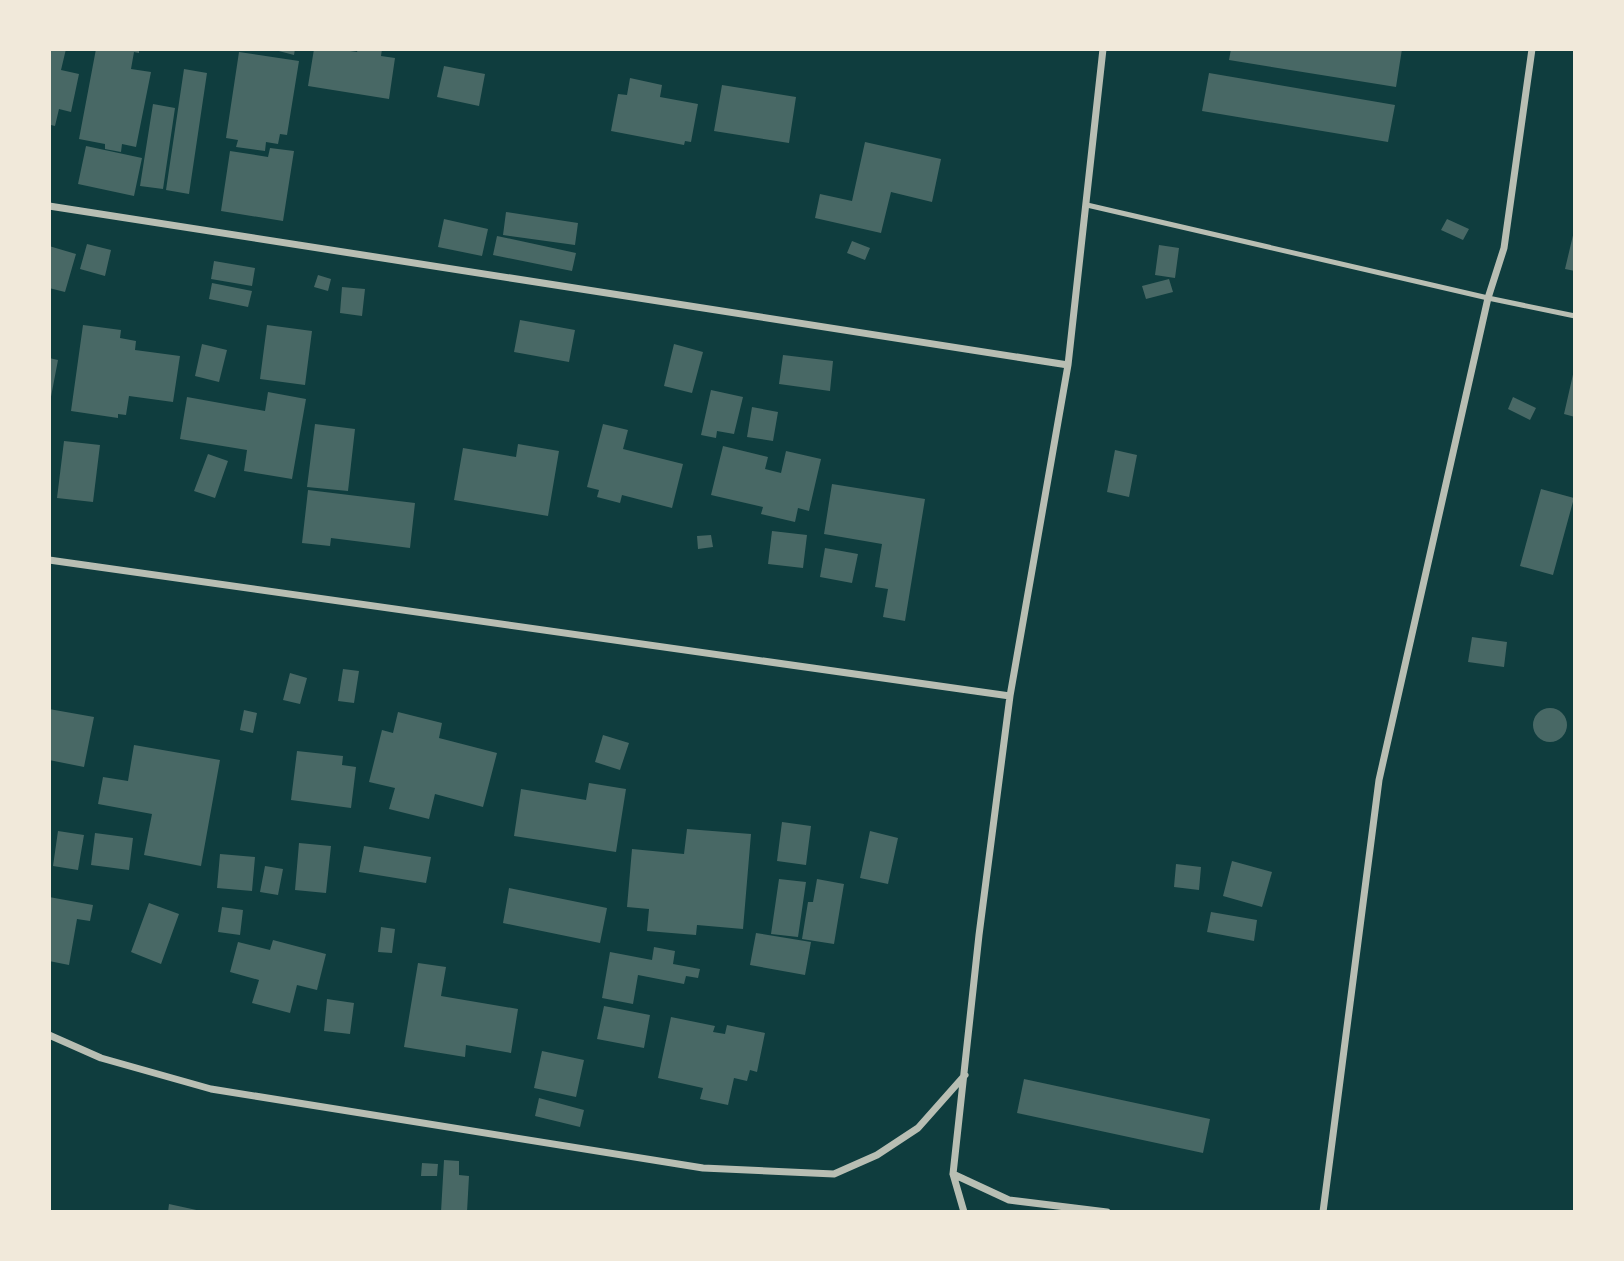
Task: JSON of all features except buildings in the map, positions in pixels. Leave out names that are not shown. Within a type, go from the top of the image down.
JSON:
[{"type":"street","points":[[964,1212],[953,1174],[979,935],[1010,696],[1068,365],[1103,49]]},
{"type":"street","points":[[1323,1212],[1379,780],[1488,298],[1504,248],[1532,49]]},
{"type":"street","points":[[49,206],[1068,365]]},
{"type":"street","points":[[49,560],[1010,696]]},
{"type":"street","points":[[49,1035],[102,1058],[211,1088],[703,1168],[834,1174],[877,1155],[918,1128],[965,1075]]},
{"type":"street","points":[[953,1174],[1009,1200],[1107,1212]]},
{"type":"lane","points":[[1087,205],[1575,316]]}]
